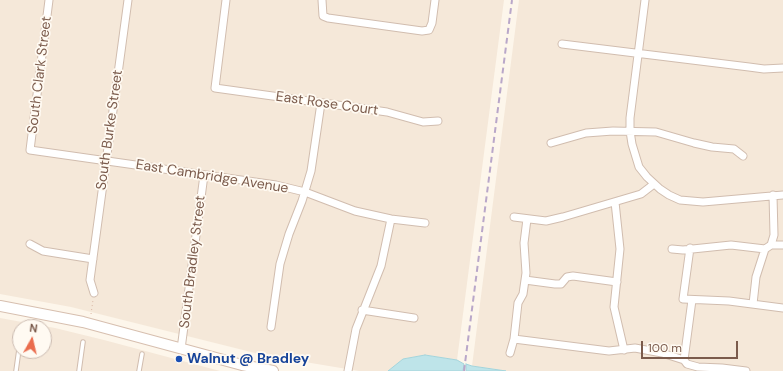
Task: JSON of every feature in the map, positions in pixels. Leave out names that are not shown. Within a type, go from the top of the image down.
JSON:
[{"type":"main road","points":[[0,306],[83,322],[242,365],[273,371]]},
{"type":"street","name":"South Clark Street","points":[[30,150],[49,0]]},
{"type":"street","name":"South Burke Street","points":[[94,293],[90,280],[128,0]]},
{"type":"street","name":"East Rose Court","points":[[226,0],[215,88],[387,112],[424,122],[438,121]]},
{"type":"street","points":[[322,0],[323,16],[328,18],[422,32],[429,30],[432,23],[435,0]]},
{"type":"street","points":[[646,0],[630,118],[632,144],[640,167],[654,184],[669,195],[680,200],[703,202],[783,195]]},
{"type":"street","points":[[562,44],[749,68],[783,68]]},
{"type":"street","points":[[271,327],[280,264],[289,234],[305,192],[314,155],[320,103]]},
{"type":"street","points":[[551,142],[586,133],[630,131],[656,132],[712,147],[734,149],[743,156]]},
{"type":"street","name":"East Cambridge Avenue","points":[[30,150],[276,185],[305,192],[355,211],[391,219],[425,223]]},
{"type":"street","name":"South Bradley Street","points":[[182,349],[204,175]]},
{"type":"street","points":[[514,217],[546,221],[563,217],[641,194],[654,184]]},
{"type":"street","points":[[753,304],[756,277],[774,235],[773,195]]},
{"type":"street","points":[[615,202],[620,249],[614,307],[624,350]]},
{"type":"street","points":[[348,371],[352,345],[362,310],[381,266],[387,245],[391,219]]},
{"type":"street","points":[[510,353],[514,339],[518,303],[523,294],[526,280],[524,243],[527,219]]},
{"type":"street","points":[[30,244],[43,251],[93,259]]},
{"type":"street","points":[[672,249],[683,250],[690,248],[731,245],[768,247],[783,245]]},
{"type":"street","points":[[690,248],[683,299],[729,301],[783,308]]},
{"type":"street","points":[[526,280],[560,284],[567,276],[573,276],[616,282]]},
{"type":"street","points":[[684,360],[692,300]]},
{"type":"street","points":[[362,310],[414,318]]},
{"type":"street","points":[[514,339],[610,351],[635,348],[684,360],[687,364],[698,367],[746,371]]},
{"type":"lane","points":[[79,371],[83,342]]},
{"type":"lane","points":[[139,371],[142,354]]},
{"type":"lane","points":[[16,371],[18,359]]},
{"type":"path","points":[[91,314],[92,306]]},
{"type":"shaded area","points":[[0,0],[504,0],[457,360],[425,355],[403,359],[388,371],[359,371],[263,355],[71,307],[0,294]]},
{"type":"shaded area","points":[[519,0],[783,0],[783,371],[506,371],[472,366]]},
{"type":"shaded area","points":[[0,318],[12,320],[12,359],[52,359],[52,327],[220,371],[0,371]]},
{"type":"water","points":[[425,355],[457,360],[464,364],[463,371],[388,371],[403,359]]},
{"type":"water","points":[[466,364],[472,366],[506,371],[466,371]]},
{"type":"railway","points":[[464,371],[512,0]]},
{"type":"place","name":"Walnut @ Bradley","points":[[179,359]]}]
